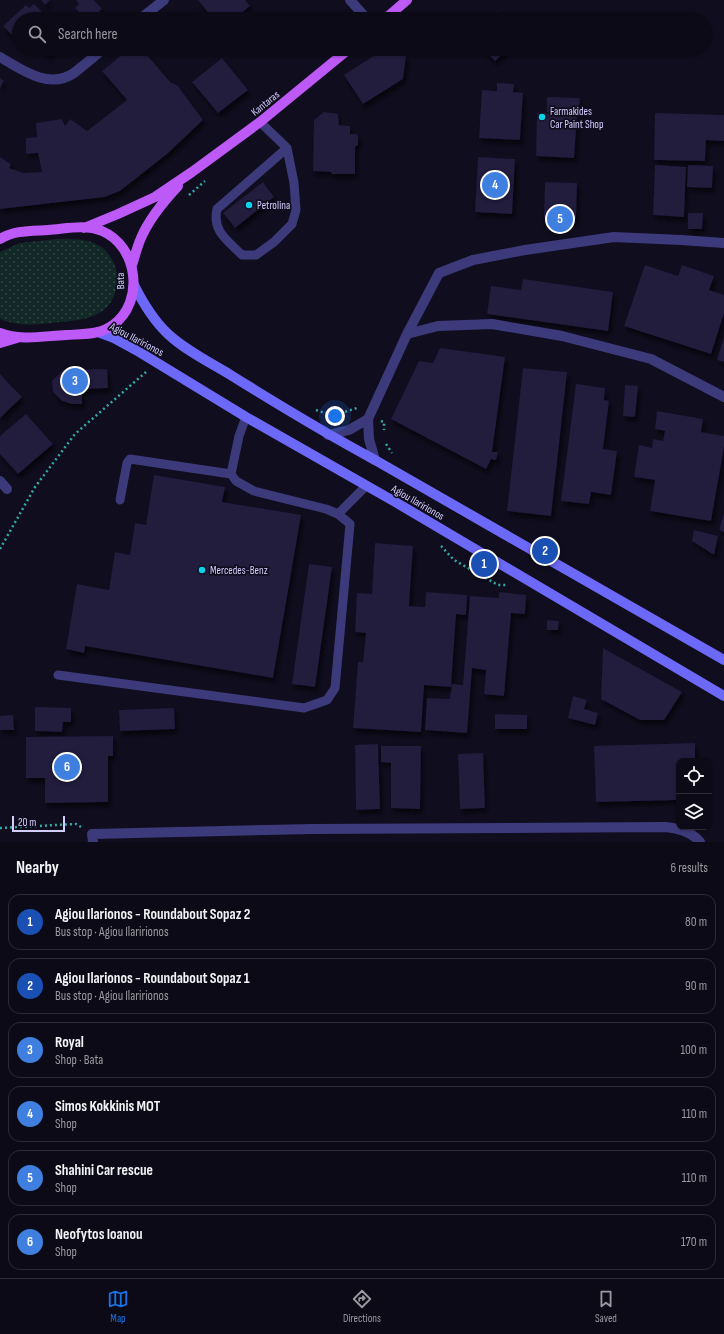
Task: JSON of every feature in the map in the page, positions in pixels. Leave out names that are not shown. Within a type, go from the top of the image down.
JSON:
[{"type":"main road","points":[[393,12],[407,0]]},
{"type":"main road","name":"Kantaras","points":[[83,228],[124,212],[155,197],[260,122],[341,56]]},
{"type":"main road","name":"Kantaras","points":[[132,265],[142,237],[150,222],[169,196],[192,172]]},
{"type":"main road","name":"Bata","points":[[0,239],[10,234],[21,232],[83,228],[102,231],[119,242],[132,265],[134,284],[129,304],[120,320],[113,326],[98,332],[19,338],[0,333]]},
{"type":"main road","points":[[0,232],[10,234]]},
{"type":"main road","name":"Agiou Ilaririonos","points":[[134,284],[147,310],[154,320],[169,335],[193,352],[328,435],[375,460],[724,660]]},
{"type":"main road","name":"Agiou Ilaririonos","points":[[98,332],[131,347],[724,696]]},
{"type":"main road","points":[[0,343],[19,338]]},
{"type":"street","points":[[149,12],[164,0]]},
{"type":"street","points":[[350,0],[361,12]]},
{"type":"street","points":[[0,57],[38,78],[54,80],[67,77],[74,73],[95,56]]},
{"type":"street","points":[[375,460],[369,439],[368,420],[407,334],[439,273],[473,260],[525,250],[614,237],[724,243]]},
{"type":"street","points":[[407,334],[438,326],[492,324],[562,336],[651,359],[724,397]]},
{"type":"street","points":[[328,435],[349,430],[368,420]]},
{"type":"street","points":[[92,838],[312,829],[665,827],[684,830],[700,842]]},
{"type":"lane","points":[[260,122],[286,148],[294,183],[296,210],[292,224],[274,242],[256,255],[242,255],[220,232],[215,218],[217,209],[286,148]]},
{"type":"lane","points":[[58,675],[304,708],[327,700],[334,688],[350,524],[338,514],[326,509],[254,491],[236,481],[231,474],[238,436],[246,416]]},
{"type":"lane","points":[[120,500],[127,463],[130,459],[231,474]]},
{"type":"lane","points":[[338,514],[366,486]]},
{"type":"path","points":[[188,196],[206,180]]},
{"type":"path","points":[[0,549],[35,487],[75,434],[149,370]]},
{"type":"path","points":[[0,828],[76,824],[92,838]]},
{"type":"green space","points":[[57,239],[78,239],[88,241],[98,245],[106,251],[116,268],[117,278],[114,297],[101,312],[83,319],[25,324],[13,323],[0,319],[0,252],[20,243]]},
{"type":"building","points":[[41,0],[50,0],[45,5]]},
{"type":"building","points":[[76,0],[94,0],[102,9],[99,12],[79,12],[75,8],[79,4]]},
{"type":"building","points":[[198,0],[245,0],[250,6],[243,12],[207,12]]},
{"type":"building","points":[[34,4],[42,12],[18,12],[26,5],[29,8]]},
{"type":"building","points":[[12,18],[12,35],[3,26]]},
{"type":"building","points":[[120,56],[148,56],[170,82],[178,86],[203,120],[167,154],[120,191],[105,197],[0,209],[0,157],[11,164],[9,168],[23,173],[42,172],[38,153],[26,154],[26,138],[37,137],[36,123],[62,119],[65,126],[70,119],[87,131],[127,100],[102,71]]},
{"type":"building","points":[[373,56],[406,56],[403,79],[363,104],[344,75]]},
{"type":"building","points":[[490,56],[500,56],[495,61]]},
{"type":"building","points":[[222,58],[248,90],[218,113],[192,82]]},
{"type":"building","points":[[0,78],[4,81],[0,88]]},
{"type":"building","points":[[497,83],[514,84],[513,92],[523,93],[520,140],[479,138],[482,90],[510,92],[497,91]]},
{"type":"building","points":[[547,97],[580,98],[579,113],[547,112]]},
{"type":"building","points":[[324,112],[338,114],[339,125],[350,126],[350,134],[356,134],[358,136],[358,145],[355,147],[355,174],[332,174],[331,172],[313,171],[314,120]]},
{"type":"building","points":[[537,113],[577,115],[574,158],[536,156]]},
{"type":"building","points":[[655,113],[724,115],[724,141],[706,140],[705,161],[654,160]]},
{"type":"building","points":[[478,157],[515,159],[512,214],[475,212]]},
{"type":"building","points":[[655,165],[686,167],[684,217],[653,215]]},
{"type":"building","points":[[688,165],[713,166],[712,188],[687,187]]},
{"type":"building","name":"Petrolina","points":[[263,182],[274,197],[235,228],[223,213]]},
{"type":"building","points":[[545,182],[577,183],[576,219],[544,218]]},
{"type":"building","points":[[688,213],[703,213],[702,229],[688,229]]},
{"type":"building","points":[[645,265],[678,276],[682,265],[714,276],[709,290],[724,295],[724,313],[711,354],[624,326]]},
{"type":"building","points":[[523,279],[613,292],[608,331],[487,314],[491,286],[521,290]]},
{"type":"building","points":[[724,337],[724,362],[717,360]]},
{"type":"building","points":[[440,348],[505,357],[492,452],[498,452],[496,460],[491,459],[486,469],[391,419],[419,361],[433,363]]},
{"type":"building","points":[[523,368],[567,372],[551,516],[507,511]]},
{"type":"building","points":[[107,369],[108,388],[82,389],[82,404],[72,404],[62,401],[53,392],[52,381],[63,370]]},
{"type":"building","points":[[0,374],[22,397],[0,418]]},
{"type":"building","points":[[576,384],[605,388],[604,400],[609,401],[603,449],[617,451],[611,495],[591,492],[589,504],[561,501]]},
{"type":"building","points":[[625,385],[638,386],[635,417],[623,416]]},
{"type":"building","points":[[657,411],[703,419],[701,432],[724,436],[724,447],[711,521],[650,511],[655,480],[634,477],[639,445],[652,448],[653,439],[663,441],[665,431],[655,429]]},
{"type":"building","points":[[26,414],[53,444],[18,474],[0,454],[0,436]]},
{"type":"building","name":"Mercedes-Benz","points":[[154,475],[225,487],[222,502],[301,515],[273,678],[85,646],[84,653],[66,649],[77,584],[109,590],[115,552],[130,555],[135,523],[146,525]]},
{"type":"building","points":[[724,513],[724,532],[719,530]]},
{"type":"building","points":[[694,530],[718,536],[714,555],[692,541]]},
{"type":"building","points":[[375,543],[413,546],[409,606],[425,607],[426,592],[467,595],[466,615],[456,614],[451,687],[424,685],[421,732],[353,728],[358,662],[363,662],[366,633],[355,632],[357,593],[372,594]]},
{"type":"building","points":[[309,564],[332,567],[315,687],[292,684]]},
{"type":"building","points":[[499,592],[526,595],[525,614],[511,613],[504,696],[484,694],[486,670],[472,668],[467,733],[425,730],[427,698],[450,699],[452,684],[463,685],[470,596],[499,598]]},
{"type":"building","points":[[547,620],[559,621],[558,630],[547,630]]},
{"type":"building","points":[[603,648],[682,692],[664,720],[640,720],[601,699]]},
{"type":"building","points":[[573,696],[587,700],[584,709],[598,713],[595,725],[568,718]]},
{"type":"building","points":[[35,707],[71,708],[71,722],[63,722],[62,732],[35,731]]},
{"type":"building","points":[[174,708],[175,729],[120,731],[119,710]]},
{"type":"building","points":[[495,714],[527,715],[527,729],[495,729]]},
{"type":"building","points":[[13,715],[14,730],[0,730],[0,716]]},
{"type":"building","points":[[113,736],[113,756],[108,756],[108,802],[45,803],[45,778],[26,778],[26,737]]},
{"type":"building","points":[[695,743],[695,758],[676,758],[676,800],[596,802],[594,746]]},
{"type":"building","points":[[378,744],[380,809],[356,810],[355,745]]},
{"type":"building","points":[[381,746],[421,746],[420,809],[391,808],[391,763],[381,762]]},
{"type":"building","points":[[483,753],[485,808],[460,809],[458,754]]},
{"type":"place","name":"Farmakides Car Paint Shop","points":[[542,117]]},
{"type":"place","name":"Simos Kokkinis MOT","points":[[495,185]]},
{"type":"place","name":"Petrolina","points":[[249,205]]},
{"type":"place","name":"Shahini Car rescue","points":[[560,219]]},
{"type":"place","name":"Royal","points":[[75,381]]},
{"type":"place","name":"Agiou Ilarionos - Roundabout Sopaz 1","points":[[545,551]]},
{"type":"place","name":"Agiou Ilarionos - Roundabout Sopaz 2","points":[[484,564]]},
{"type":"place","name":"Mercedes-Benz","points":[[202,570]]},
{"type":"place","name":"Neofytos Ioanou","points":[[67,767]]}]
